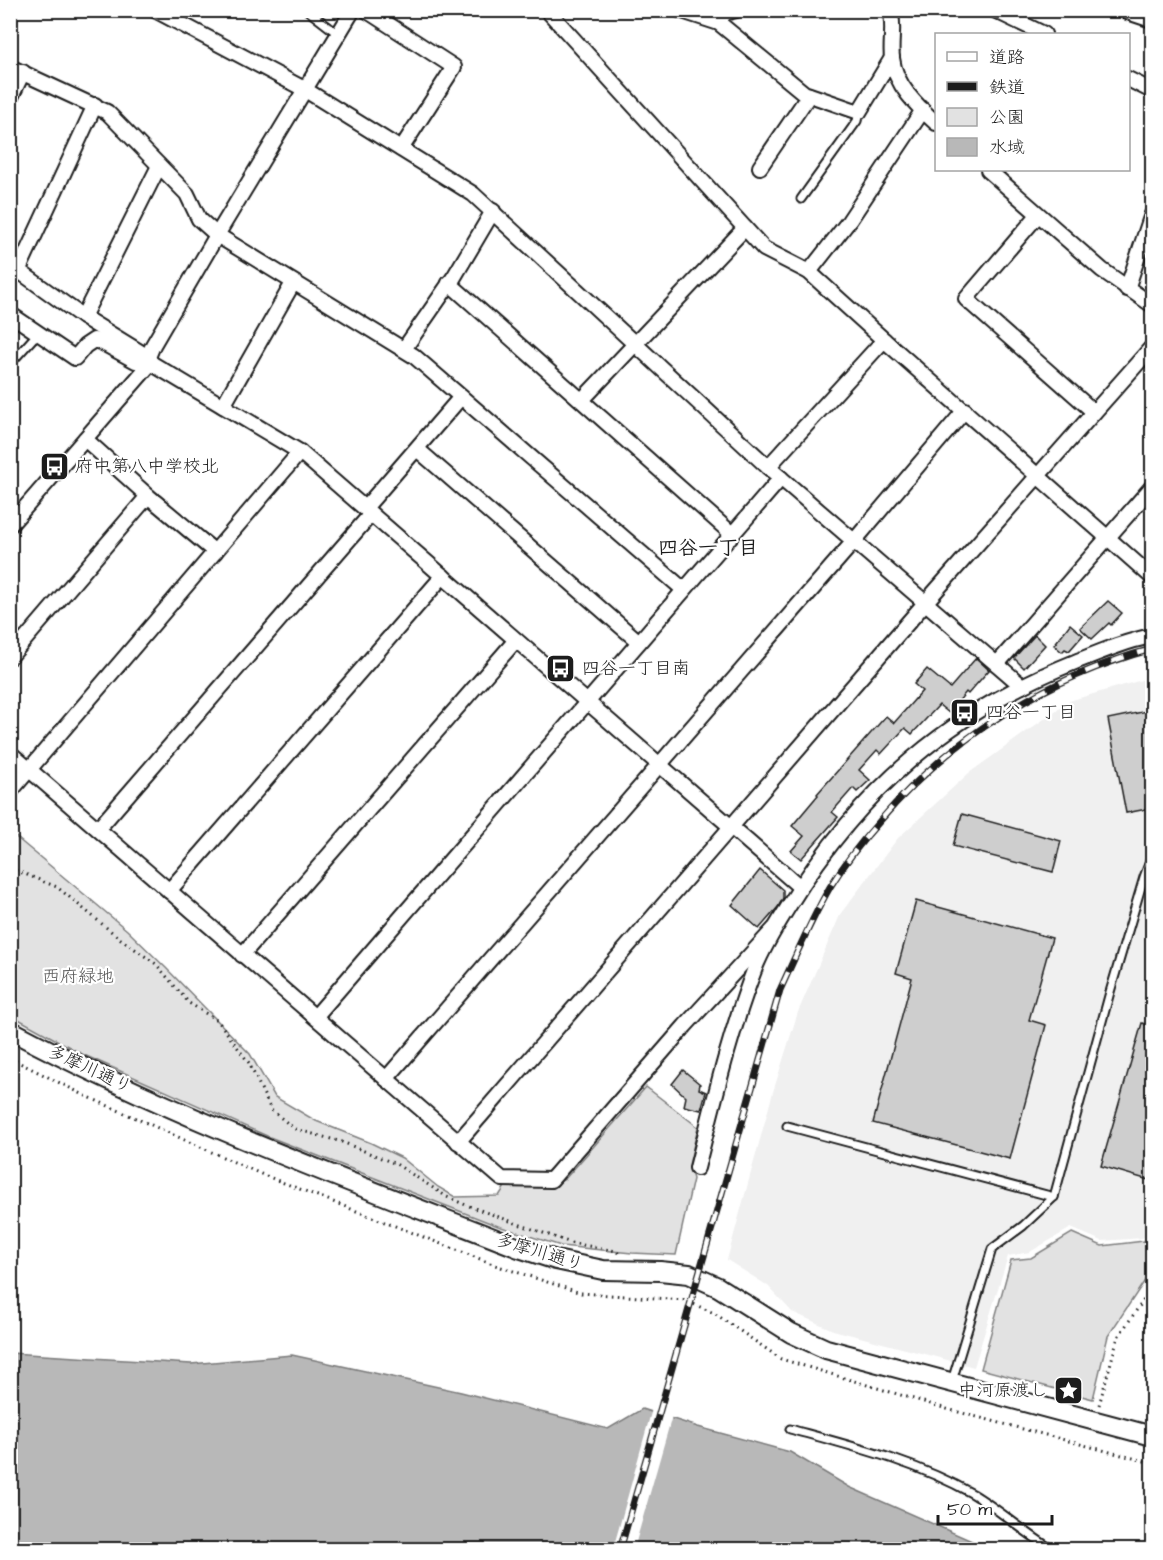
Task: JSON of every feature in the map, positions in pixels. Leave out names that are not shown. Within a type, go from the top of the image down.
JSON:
[{"type":"street","points":[[155,10],[304,88],[473,194],[768,467],[1022,686]]},
{"type":"street","points":[[10,525],[150,360],[153,345],[304,88],[353,10]]},
{"type":"street","points":[[366,10],[454,67],[401,149]]},
{"type":"street","points":[[547,10],[764,249],[809,272],[1152,577]]},
{"type":"street","points":[[679,10],[719,23],[804,93],[859,112],[892,58]]},
{"type":"street","points":[[719,23],[724,13],[736,10]]},
{"type":"street","points":[[890,10],[893,20],[892,58],[904,91],[935,122]]},
{"type":"street","points":[[994,10],[1042,33]]},
{"type":"street","points":[[1128,10],[1152,18]]},
{"type":"street","points":[[10,99],[17,70],[95,105],[118,121],[187,194],[199,219],[217,235],[404,349],[684,590]]},
{"type":"street","points":[[1130,80],[1152,91]]},
{"type":"street","points":[[760,167],[809,95]]},
{"type":"street","points":[[95,105],[15,267],[83,317],[300,452],[800,887]]},
{"type":"street","points":[[809,272],[849,220],[922,111]]},
{"type":"street","points":[[83,317],[159,166]]},
{"type":"street","points":[[989,171],[1127,289],[1152,305]]},
{"type":"street","points":[[404,349],[449,283],[493,211]]},
{"type":"street","points":[[1127,289],[1152,214]]},
{"type":"street","points":[[1038,215],[966,299],[1094,412]]},
{"type":"street","points":[[582,400],[634,342],[745,228]]},
{"type":"street","points":[[223,406],[293,283]]},
{"type":"street","points":[[449,283],[732,534]]},
{"type":"street","points":[[10,314],[75,358],[94,340],[103,342],[136,361],[150,360]]},
{"type":"street","points":[[768,467],[884,340]]},
{"type":"street","points":[[458,1142],[925,603],[1152,347]]},
{"type":"street","points":[[98,829],[368,511],[461,397]]},
{"type":"street","points":[[386,1079],[855,540],[965,410]]},
{"type":"street","points":[[85,439],[215,552]]},
{"type":"street","points":[[417,449],[639,642]]},
{"type":"street","points":[[10,792],[300,452]]},
{"type":"street","points":[[315,1017],[781,478]]},
{"type":"street","points":[[996,664],[1152,487]]},
{"type":"street","points":[[10,657],[148,496]]},
{"type":"street","points":[[170,891],[443,576]]},
{"type":"street","points":[[697,1168],[743,1004],[756,967],[774,929],[831,841],[864,803],[891,777],[920,751],[963,720],[1022,686],[1102,651],[1152,636]]},
{"type":"street","points":[[242,955],[516,640]]},
{"type":"street","points":[[10,753],[502,1179],[551,1180],[685,1026],[774,929]]},
{"type":"street","name":"多摩川通り","points":[[10,1030],[78,1065],[204,1121],[385,1196],[556,1260],[603,1270],[689,1274],[718,1287],[791,1333],[826,1349],[1152,1436]]},
{"type":"lane","points":[[307,10],[338,34]]},
{"type":"lane","points":[[801,199],[857,121],[859,112]]},
{"type":"lane","points":[[10,364],[38,333]]},
{"type":"lane","points":[[951,1383],[992,1249],[1023,1226],[1054,1197],[1113,980],[1152,856]]},
{"type":"lane","points":[[787,1126],[1054,1197]]},
{"type":"lane","points":[[790,1429],[904,1463],[935,1475],[991,1505],[1034,1539],[1053,1550]]},
{"type":"path","points":[[10,868],[57,887],[118,937],[156,964],[189,1004],[218,1021],[249,1063],[272,1110],[295,1129],[342,1142],[396,1164],[447,1197],[466,1205],[571,1243],[617,1251],[626,1270]]},
{"type":"path","points":[[1099,1406],[1118,1337],[1152,1288]]},
{"type":"shaded area","points":[[1152,677],[1152,1233],[1142,1238],[1102,1241],[1071,1228],[1030,1252],[1008,1256],[974,1367],[833,1330],[792,1312],[768,1286],[727,1260],[773,1092],[798,1012],[841,913],[898,838],[969,773],[1069,701]]},
{"type":"green space","name":"西府緑地","points":[[11,833],[127,930],[166,968],[250,1054],[275,1097],[316,1121],[402,1158],[438,1187],[455,1197],[499,1196],[506,1185],[552,1186],[565,1179],[646,1087],[698,1127],[689,1165],[693,1179],[676,1255],[561,1246],[498,1226],[267,1136],[84,1055],[11,1015]]},
{"type":"green space","points":[[1072,1233],[1102,1246],[1152,1238],[1152,1270],[1108,1336],[1093,1399],[981,1369],[1011,1260],[1031,1258]]},
{"type":"water","points":[[10,1353],[191,1364],[292,1355],[461,1392],[608,1429],[642,1409],[790,1452],[849,1487],[990,1549],[11,1549]]},
{"type":"pier","points":[[652,1409],[672,1416],[634,1549],[613,1549]]},
{"type":"building","points":[[1108,601],[1122,613],[1111,625],[1109,623],[1092,639],[1080,628]]},
{"type":"building","points":[[1070,624],[1083,635],[1069,651],[1065,649],[1062,652],[1054,645]]},
{"type":"building","points":[[1035,635],[1045,645],[1024,668],[1014,658]]},
{"type":"building","points":[[976,658],[989,670],[968,694],[966,692],[949,713],[939,705],[912,734],[905,728],[881,754],[877,750],[859,770],[870,780],[857,792],[853,788],[832,812],[838,817],[801,859],[791,851],[804,836],[792,826],[886,716],[894,723],[922,691],[914,684],[927,669],[950,688]]},
{"type":"building","points":[[1152,710],[1152,808],[1126,813],[1108,719]]},
{"type":"building","points":[[962,814],[1061,841],[1053,872],[953,846]]},
{"type":"building","points":[[760,870],[783,890],[783,898],[759,929],[732,905]]},
{"type":"building","points":[[916,901],[1052,938],[1029,1020],[1046,1025],[1010,1159],[873,1123],[912,978],[896,973]]},
{"type":"building","points":[[1142,1023],[1152,1026],[1152,1181],[1101,1166]]},
{"type":"building","points":[[683,1070],[700,1084],[699,1089],[706,1092],[701,1110],[684,1106],[686,1097],[672,1084]]},
{"type":"railway","points":[[620,1550],[780,990],[830,887],[859,845],[907,791],[969,738],[1003,714],[1075,676],[1152,649]]},
{"type":"place","name":"府中第八中学校北","points":[[54,466]]},
{"type":"place","name":"四谷一丁目南","points":[[561,668]]},
{"type":"place","name":"四谷一丁目","points":[[965,712]]},
{"type":"place","name":"中河原渡し","points":[[1069,1390]]},
{"type":"district","name":"四谷一丁目","points":[[708,548]]}]
